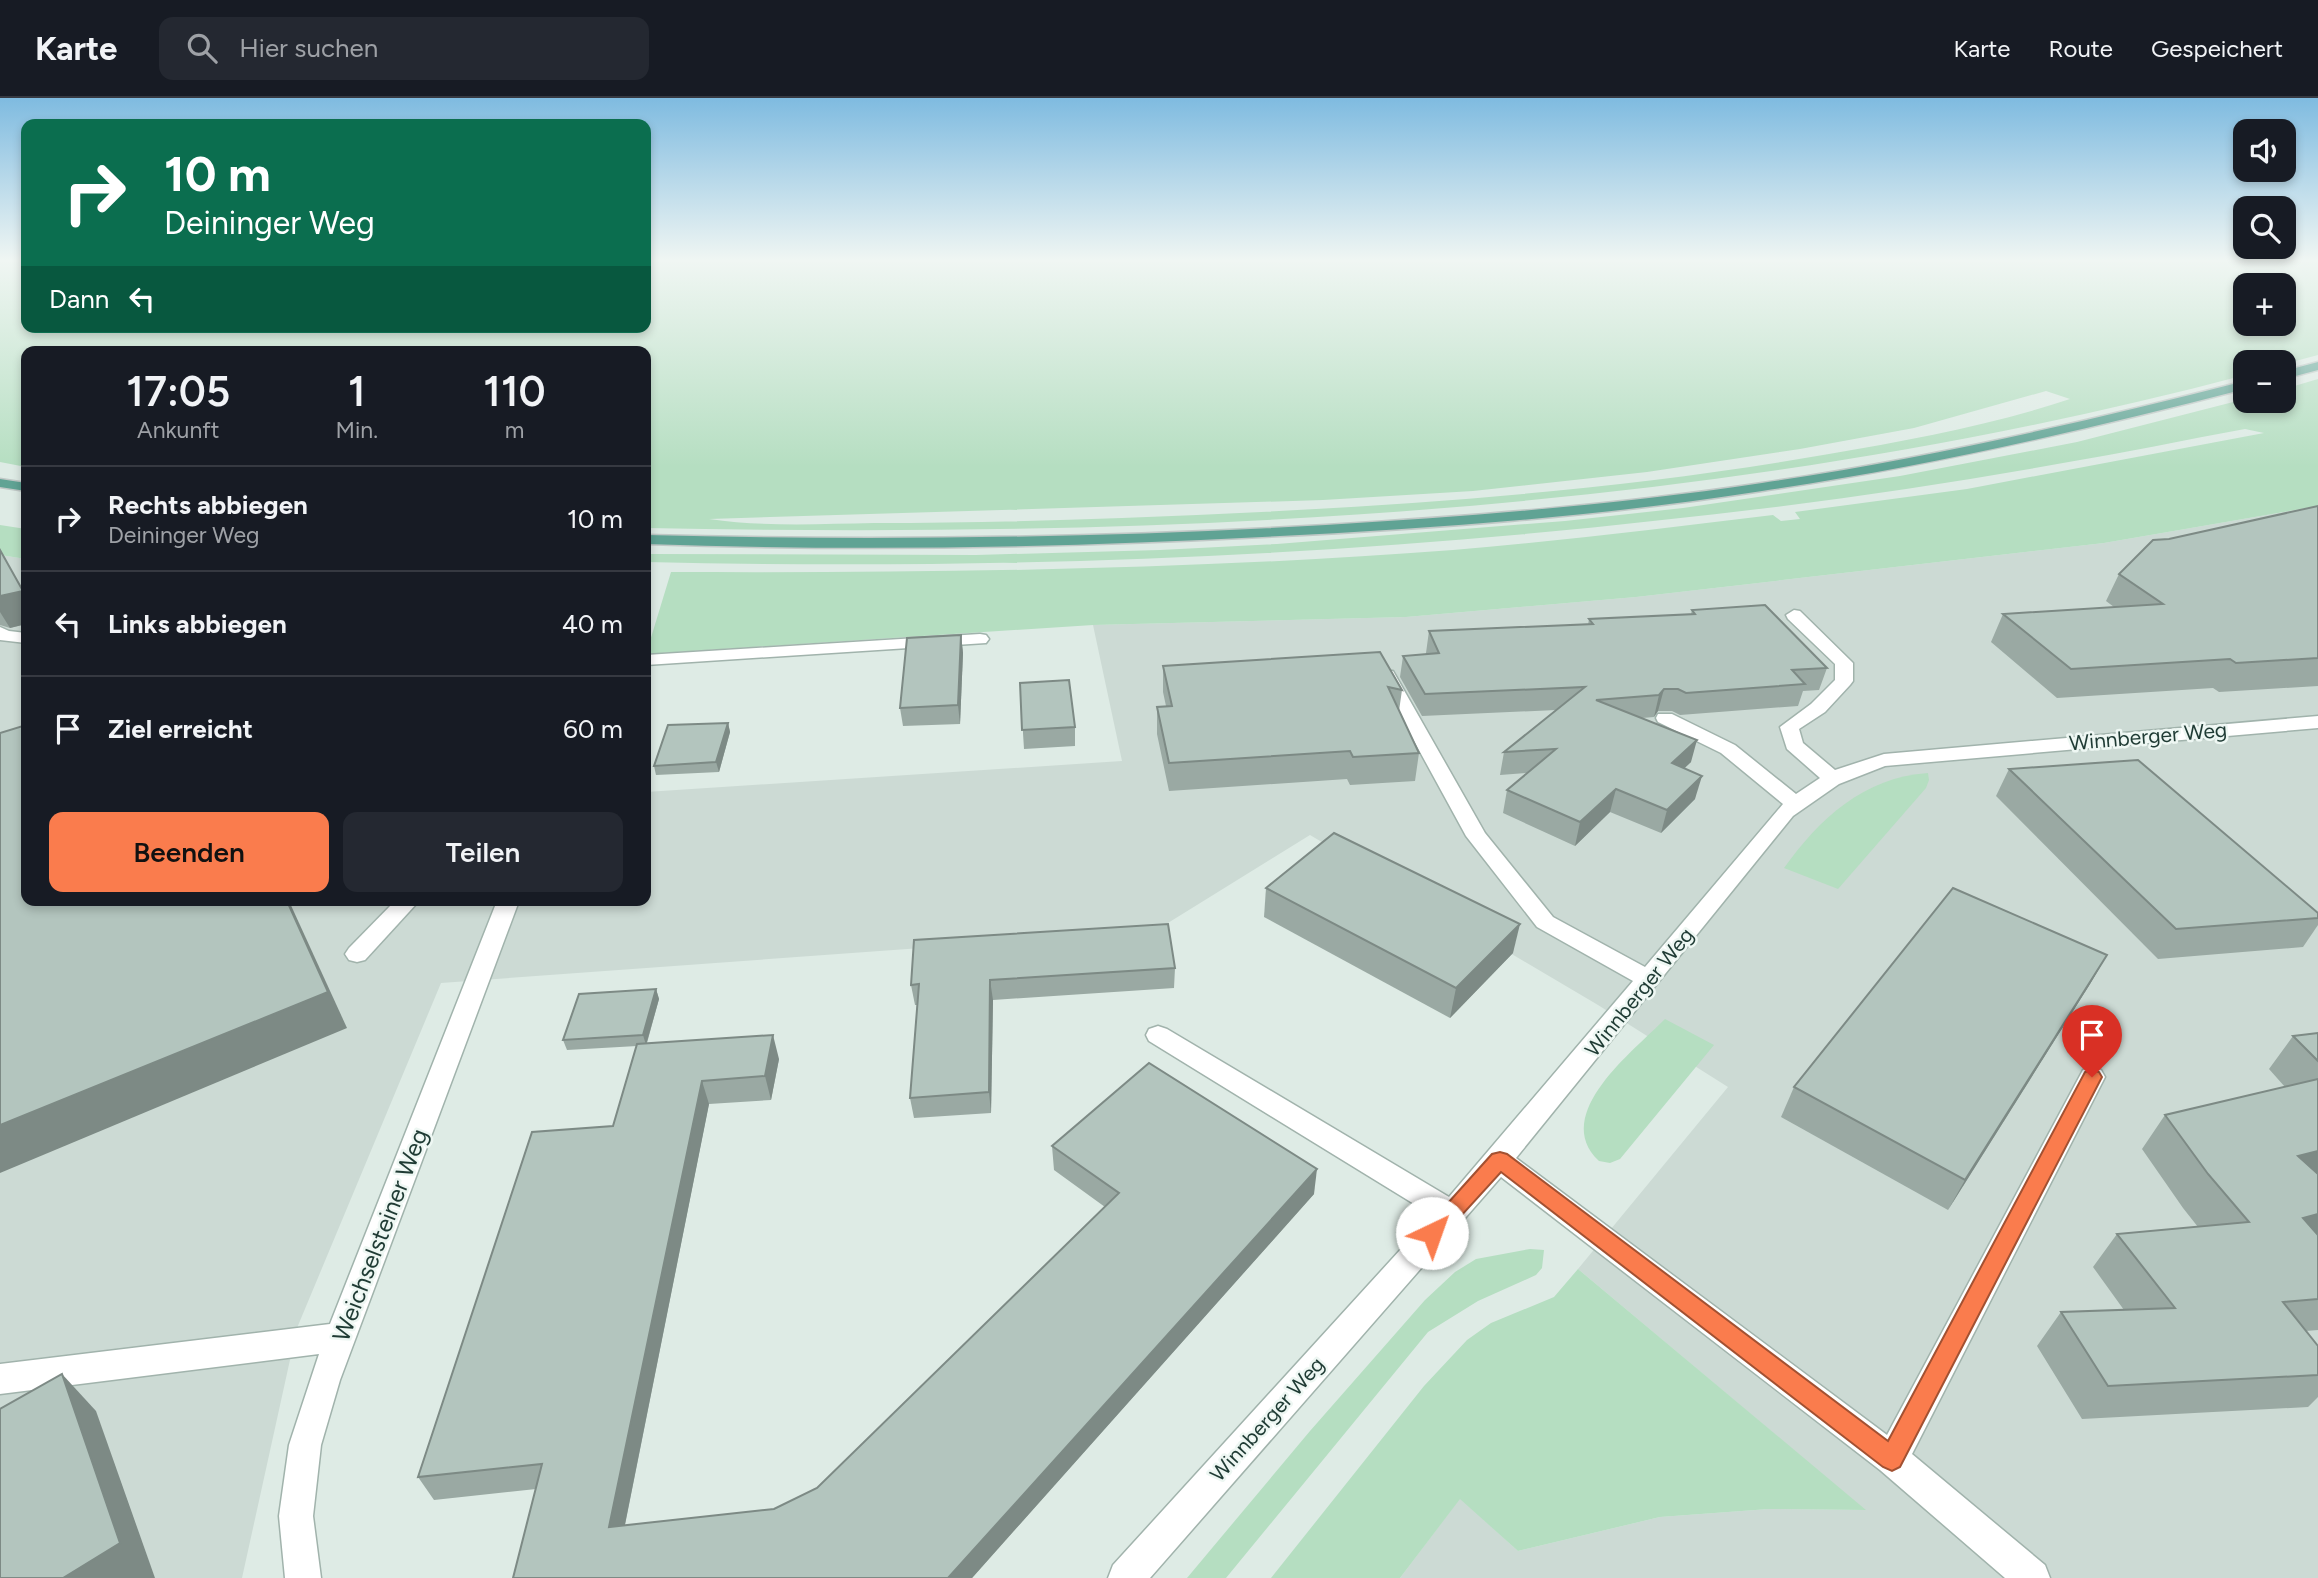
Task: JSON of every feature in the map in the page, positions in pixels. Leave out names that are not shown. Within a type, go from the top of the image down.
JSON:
[{"type":"main road","points":[[2296,372],[2318,366]]},
{"type":"main road","points":[[651,540],[823,543],[1124,539],[1334,529],[1567,510],[1821,478],[1951,455],[2057,433],[2233,388]]},
{"type":"main road","points":[[0,483],[21,485]]},
{"type":"street","points":[[1794,615],[1844,663],[1844,681],[1818,708],[1789,727],[1794,745],[1833,779]]},
{"type":"street","points":[[0,632],[4,636],[21,638]]},
{"type":"street","points":[[651,660],[980,639]]},
{"type":"street","points":[[1378,658],[1476,836],[1545,922],[1650,980]]},
{"type":"street","points":[[1665,718],[1728,749],[1795,803]]},
{"type":"street","name":"Winnberger Weg","points":[[1126,1578],[1450,1212],[1500,1160],[1795,803],[1854,768],[1884,760],[2318,722]]},
{"type":"street","points":[[357,954],[403,906]]},
{"type":"street","name":"Weichselsteiner Weg","points":[[303,1578],[296,1516],[305,1445],[324,1380],[506,906]]},
{"type":"street","points":[[1158,1035],[1450,1212]]},
{"type":"street","points":[[1892,1459],[2092,1077]]},
{"type":"street","points":[[1500,1160],[1892,1459],[2032,1578]]},
{"type":"street","points":[[0,1379],[340,1337]]},
{"type":"shaded area","points":[[2318,506],[2318,1578],[1400,1578],[1460,1498],[1518,1551],[1660,1517],[1769,1509],[1865,1510],[1578,1269],[1728,1087],[1598,1005],[1310,835],[1155,931],[441,983],[297,1328],[242,1578],[0,1578],[0,555],[21,558],[21,906],[651,906],[651,792],[1122,761],[1093,625],[1406,617],[1636,597],[2104,543]]},
{"type":"green space","points":[[0,328],[21,328],[21,333],[651,333],[651,328],[2233,328],[2233,336],[2296,336],[2296,328],[2318,328],[2318,355],[2296,361],[2296,350],[2233,350],[2233,378],[2049,422],[1851,459],[1652,487],[1451,507],[1250,521],[1049,528],[847,530],[651,528],[651,346],[21,346],[21,466],[0,462]],"holes":[[[2046,391],[2070,399],[1920,437],[1741,468],[1476,498],[1388,505],[1091,519],[792,524],[709,519],[1323,500],[1473,491],[1647,472],[1800,449],[1914,428]]]},
{"type":"green space","points":[[2318,379],[2318,506],[2104,543],[1636,597],[1406,617],[1093,625],[651,654],[651,638],[671,572],[1062,569],[1258,562],[1453,550],[1773,515],[1781,521],[1800,519],[1795,512],[1967,489],[2264,433],[2245,429],[2013,472],[1813,502],[1712,515],[1409,544],[1028,562],[651,562],[651,554],[976,555],[1160,550],[1277,544],[1565,521],[1683,508],[1900,476],[2077,442],[2233,402],[2233,413],[2296,413],[2296,385]]},
{"type":"green space","points":[[0,525],[21,528],[21,558],[0,555]]},
{"type":"green space","points":[[1928,773],[1926,788],[1838,889],[1784,868],[1812,833],[1845,804],[1883,783]]},
{"type":"green space","points":[[1665,1019],[1714,1045],[1620,1159],[1610,1163],[1599,1161],[1586,1143],[1584,1123],[1590,1104],[1602,1084]]},
{"type":"green space","points":[[1530,1249],[1544,1250],[1542,1268],[1536,1275],[1478,1301],[1428,1332],[1226,1578],[1187,1578],[1310,1431],[1425,1300],[1455,1272],[1476,1259]]},
{"type":"green space","points":[[1578,1269],[1866,1510],[1769,1509],[1660,1517],[1518,1551],[1460,1499],[1400,1578],[1271,1578],[1424,1386],[1467,1340],[1491,1323],[1554,1297]]},
{"type":"building","points":[[2318,506],[2318,658],[2236,663],[2230,659],[2071,669],[2003,614],[2163,604],[2119,574],[2153,540],[2169,539]]},
{"type":"building","points":[[0,550],[21,591],[0,596]]},
{"type":"building","points":[[1765,605],[1827,668],[1792,670],[1805,684],[1686,693],[1678,689],[1664,689],[1659,695],[1596,700],[1697,740],[1672,763],[1702,776],[1667,810],[1616,789],[1580,822],[1507,790],[1556,749],[1504,752],[1585,687],[1425,694],[1403,656],[1439,653],[1429,631],[1593,624],[1589,619],[1695,614],[1692,610]]},
{"type":"building","points":[[961,635],[958,705],[900,708],[907,638]]},
{"type":"building","points":[[1380,652],[1402,690],[1388,687],[1419,753],[1353,757],[1350,751],[1169,763],[1157,707],[1172,706],[1163,666]]},
{"type":"building","points":[[1069,680],[1075,727],[1022,730],[1020,683]]},
{"type":"building","points":[[728,723],[716,762],[654,766],[668,725]]},
{"type":"building","points":[[21,727],[21,906],[289,906],[328,992],[0,1125],[0,733]]},
{"type":"building","points":[[2138,760],[2318,913],[2318,918],[2176,929],[2009,769]]},
{"type":"building","points":[[1334,833],[1520,924],[1456,988],[1266,888]]},
{"type":"building","points":[[1953,888],[2107,955],[1965,1180],[1794,1087]]},
{"type":"building","points":[[1168,924],[1175,968],[990,980],[989,1092],[910,1098],[919,984],[911,985],[914,940]]},
{"type":"building","points":[[656,989],[643,1035],[563,1040],[579,994]]},
{"type":"building","points":[[2318,1033],[2318,1061],[2293,1036]]},
{"type":"building","points":[[773,1035],[765,1076],[702,1081],[609,1527],[774,1509],[817,1488],[1119,1193],[1052,1146],[1149,1063],[1317,1169],[948,1578],[513,1578],[542,1464],[418,1477],[532,1132],[613,1126],[637,1044]]},
{"type":"building","points":[[2318,1079],[2318,1151],[2298,1156],[2318,1174],[2318,1214],[2303,1218],[2318,1235],[2318,1299],[2283,1302],[2318,1346],[2318,1375],[2108,1386],[2061,1312],[2175,1308],[2117,1234],[2249,1222],[2208,1174],[2165,1115]]},
{"type":"building","points":[[62,1374],[120,1543],[63,1578],[0,1578],[0,1409]]},
{"type":"route","points":[[1432,1233],[1500,1160],[1892,1459],[2092,1077]]}]
